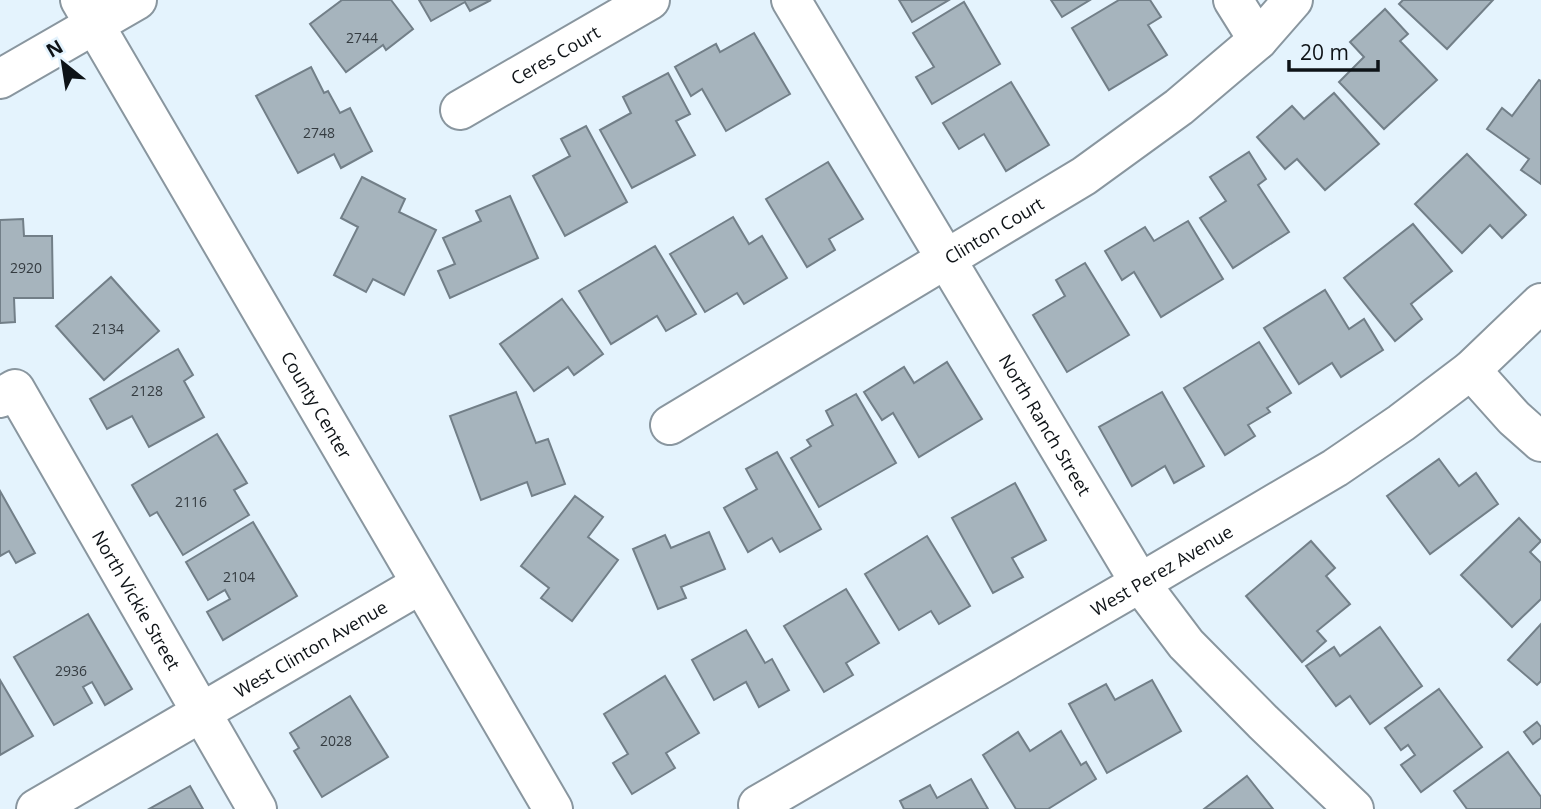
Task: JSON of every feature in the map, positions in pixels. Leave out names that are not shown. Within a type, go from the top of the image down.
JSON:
[{"type":"street","points":[[0,79],[87,12],[137,0]]},
{"type":"street","name":"Ceres Court","points":[[460,110],[650,0]]},
{"type":"street","name":"North Ranch Street","points":[[791,0],[1140,583],[1186,644],[1354,809]]},
{"type":"street","points":[[1233,0],[1258,40]]},
{"type":"street","name":"Clinton Court","points":[[670,425],[1084,176],[1180,107],[1258,40],[1293,0]]},
{"type":"street","name":"County Center","points":[[87,12],[553,809]]},
{"type":"street","name":"West Perez Avenue","points":[[758,805],[1335,468],[1401,424],[1471,370],[1541,303]]},
{"type":"street","points":[[1471,370],[1514,418],[1541,443]]},
{"type":"street","name":"North Vickie Street","points":[[7,394],[257,809]]},
{"type":"street","name":"West Clinton Avenue","points":[[36,809],[422,584]]},
{"type":"building","points":[[342,0],[391,0],[413,29],[386,50],[383,45],[346,72],[310,24]]},
{"type":"building","points":[[419,0],[491,0],[470,11],[465,2],[431,21]]},
{"type":"building","points":[[899,0],[949,0],[912,22]]},
{"type":"building","points":[[1051,0],[1090,0],[1062,17]]},
{"type":"building","points":[[1119,0],[1150,0],[1161,17],[1148,25],[1167,55],[1109,90],[1072,28]]},
{"type":"building","points":[[1403,0],[1493,0],[1447,49],[1399,4]]},
{"type":"building","points":[[964,2],[1000,64],[932,104],[916,77],[934,67],[913,33]]},
{"type":"building","points":[[1385,9],[1408,34],[1400,41],[1437,80],[1384,129],[1339,82],[1364,57],[1350,42]]},
{"type":"building","points":[[754,33],[790,94],[726,131],[702,89],[691,96],[675,67],[716,44],[720,52]]},
{"type":"building","points":[[311,67],[324,93],[328,91],[340,113],[350,108],[372,151],[341,168],[334,154],[298,173],[256,96]]},
{"type":"building","points":[[668,73],[690,114],[676,121],[695,155],[632,188],[600,130],[631,113],[623,97]]},
{"type":"building","points":[[1539,80],[1541,184],[1521,170],[1529,159],[1487,129],[1502,108],[1512,116]]},
{"type":"building","points":[[1011,82],[1049,145],[1006,171],[984,134],[959,149],[943,123]]},
{"type":"building","points":[[1334,93],[1379,144],[1325,190],[1297,159],[1285,169],[1257,137],[1292,106],[1304,119]]},
{"type":"building","points":[[586,126],[627,202],[565,236],[533,176],[570,156],[561,139]]},
{"type":"building","points":[[1249,152],[1266,179],[1258,185],[1289,232],[1233,268],[1200,218],[1226,201],[1210,177]]},
{"type":"building","points":[[1467,154],[1526,215],[1502,238],[1490,225],[1462,253],[1415,204]]},
{"type":"building","points":[[828,162],[863,219],[829,239],[835,250],[807,267],[766,199]]},
{"type":"building","points":[[362,177],[405,199],[399,212],[436,230],[404,295],[373,279],[366,292],[334,275],[358,227],[341,218]]},
{"type":"building","points":[[510,196],[538,258],[450,298],[438,271],[455,264],[443,238],[481,221],[476,211]]},
{"type":"building","points":[[733,217],[749,244],[762,236],[787,278],[744,304],[737,293],[705,312],[670,254]]},
{"type":"building","points":[[23,219],[24,236],[52,236],[53,298],[14,298],[15,322],[0,323],[0,220]]},
{"type":"building","points":[[1188,221],[1223,279],[1161,317],[1134,272],[1122,280],[1105,251],[1145,227],[1154,241]]},
{"type":"building","points":[[1413,224],[1452,271],[1411,304],[1422,319],[1395,341],[1344,278]]},
{"type":"building","points":[[655,246],[696,314],[666,331],[657,316],[611,344],[579,291]]},
{"type":"building","points":[[1085,263],[1129,335],[1067,372],[1033,315],[1065,296],[1056,280]]},
{"type":"building","points":[[111,277],[159,331],[104,380],[56,326]]},
{"type":"building","points":[[1325,290],[1349,329],[1364,319],[1383,350],[1341,377],[1332,363],[1299,384],[1264,328]]},
{"type":"building","points":[[562,299],[603,354],[574,375],[568,367],[534,391],[500,344]]},
{"type":"building","points":[[1259,342],[1291,393],[1267,408],[1270,412],[1248,425],[1255,436],[1225,455],[1184,388]]},
{"type":"building","points":[[178,349],[193,375],[184,381],[204,417],[149,447],[132,416],[107,429],[90,399]]},
{"type":"building","points":[[947,362],[982,419],[919,457],[893,413],[882,420],[864,392],[904,367],[914,383]]},
{"type":"building","points":[[516,392],[536,443],[548,439],[565,484],[532,496],[527,482],[481,500],[450,416]]},
{"type":"building","points":[[1162,392],[1204,466],[1174,483],[1165,466],[1132,486],[1099,427]]},
{"type":"building","points":[[856,394],[896,463],[819,507],[791,458],[811,446],[807,440],[833,425],[826,411]]},
{"type":"building","points":[[217,434],[247,483],[234,490],[249,515],[183,555],[157,512],[150,516],[132,485]]},
{"type":"building","points":[[777,452],[821,529],[780,552],[772,538],[748,552],[724,508],[757,489],[746,469]]},
{"type":"building","points":[[1439,459],[1459,486],[1476,473],[1498,504],[1430,554],[1387,496]]},
{"type":"building","points":[[1015,483],[1046,540],[1012,558],[1023,577],[993,593],[952,518]]},
{"type":"building","points":[[0,491],[35,553],[16,563],[9,551],[0,556]]},
{"type":"building","points":[[575,496],[603,517],[588,537],[618,560],[572,621],[541,598],[549,588],[521,566]]},
{"type":"building","points":[[1519,518],[1541,541],[1530,552],[1541,563],[1541,599],[1512,627],[1461,575]]},
{"type":"building","points":[[253,522],[297,596],[223,640],[207,612],[230,599],[225,590],[208,600],[186,562]]},
{"type":"building","points":[[709,532],[725,569],[681,587],[686,598],[658,609],[633,549],[665,535],[671,548]]},
{"type":"building","points":[[927,536],[970,606],[939,624],[931,611],[899,630],[865,574]]},
{"type":"building","points":[[1311,541],[1335,568],[1326,576],[1350,604],[1317,631],[1326,641],[1302,662],[1246,596]]},
{"type":"building","points":[[846,589],[879,643],[846,663],[853,675],[824,692],[784,626]]},
{"type":"building","points":[[88,614],[132,689],[105,705],[92,682],[83,687],[92,703],[54,725],[14,657]]},
{"type":"building","points":[[1541,624],[1541,681],[1537,685],[1508,660]]},
{"type":"building","points":[[1380,627],[1422,686],[1370,724],[1350,696],[1336,706],[1306,666],[1334,647],[1340,656]]},
{"type":"building","points":[[746,630],[765,663],[772,659],[789,690],[759,707],[746,682],[714,700],[692,660]]},
{"type":"building","points":[[665,676],[699,733],[666,753],[675,768],[632,794],[613,763],[628,754],[604,714]]},
{"type":"building","points":[[0,680],[33,736],[0,755]]},
{"type":"building","points":[[1152,680],[1181,731],[1107,773],[1069,704],[1106,684],[1115,700]]},
{"type":"building","points":[[1439,689],[1482,747],[1421,792],[1401,765],[1415,755],[1408,745],[1401,750],[1385,728]]},
{"type":"building","points":[[350,696],[388,757],[322,797],[294,751],[299,748],[290,733]]},
{"type":"building","points":[[1537,722],[1541,727],[1541,738],[1533,744],[1524,732]]},
{"type":"building","points":[[1061,731],[1081,765],[1086,762],[1096,779],[1048,809],[1016,809],[983,755],[1018,732],[1030,751]]},
{"type":"building","points":[[1508,752],[1541,797],[1541,809],[1467,809],[1454,791]]},
{"type":"building","points":[[1247,776],[1273,809],[1204,809]]},
{"type":"building","points":[[971,779],[988,809],[904,809],[900,801],[930,785],[937,798]]},
{"type":"building","points":[[190,786],[203,809],[149,809]]}]
